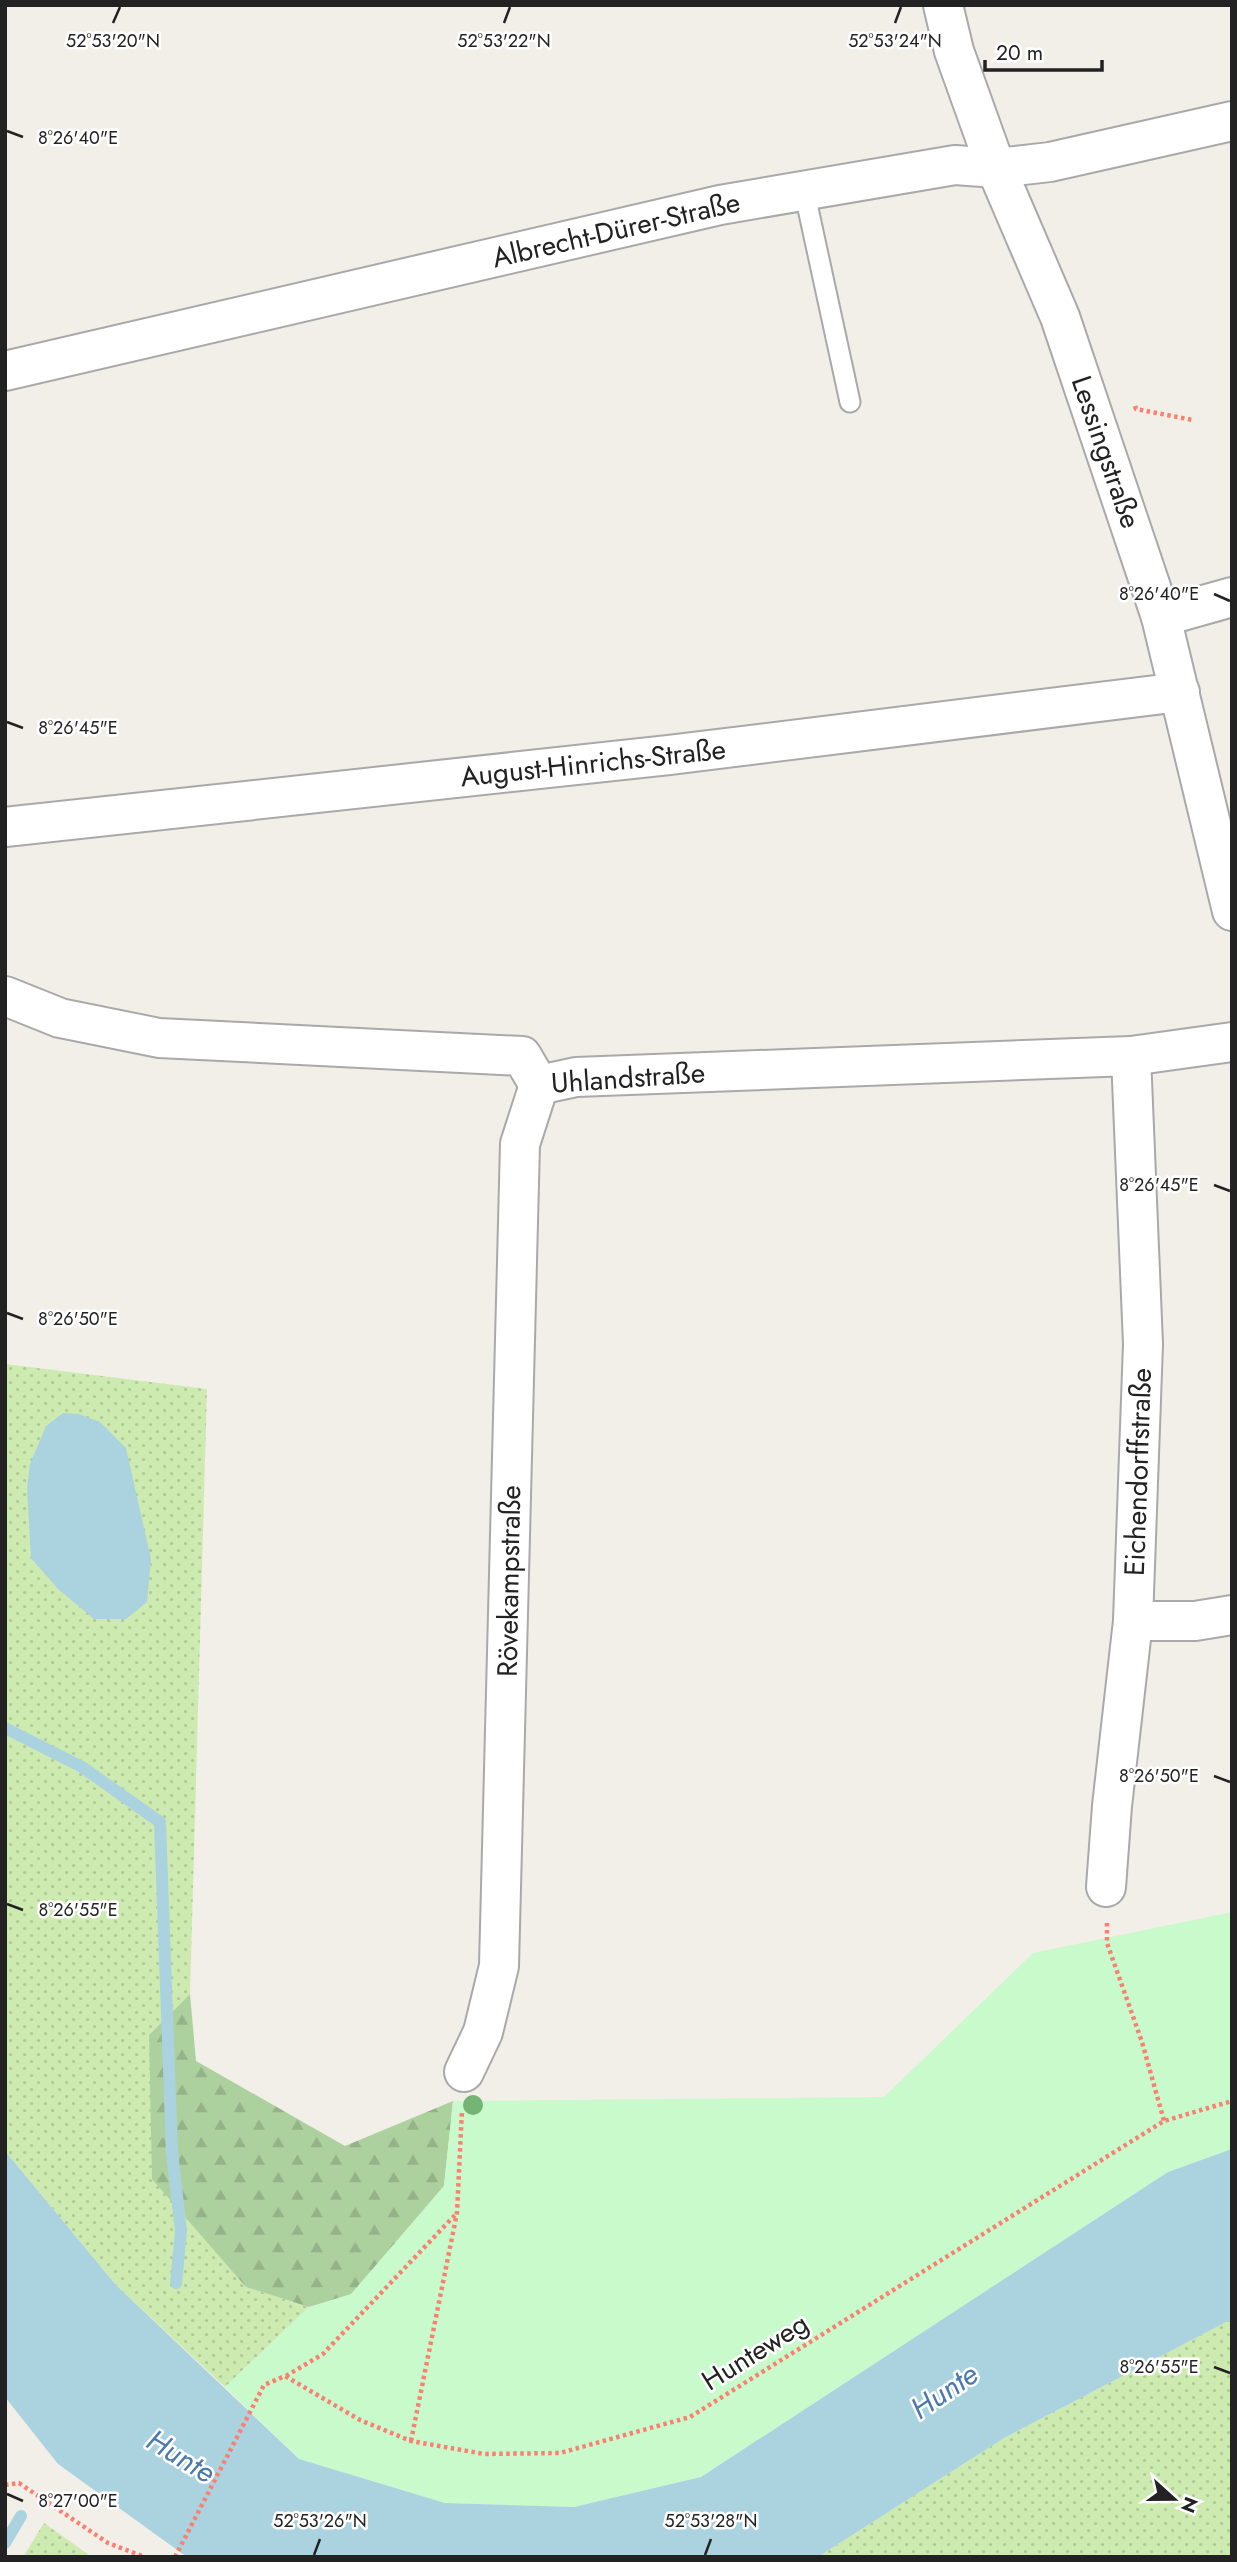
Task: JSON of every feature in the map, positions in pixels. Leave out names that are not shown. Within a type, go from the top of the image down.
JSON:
[{"type":"street","name":"Lessingstraße","points":[[943,5],[954,51],[996,168],[1060,317],[1161,617],[1232,911]]},
{"type":"street","name":"Albrecht-Dürer-Straße","points":[[5,371],[693,211],[955,165],[996,168],[1051,162],[1232,121]]},
{"type":"street","points":[[1161,617],[1232,597]]},
{"type":"street","name":"August-Hinrichs-Straße","points":[[5,827],[669,755],[1180,692]]},
{"type":"street","name":"Uhlandstraße","points":[[5,996],[60,1018],[159,1038],[522,1056],[538,1085],[576,1076],[1131,1056],[1232,1042]]},
{"type":"street","name":"Eichendorffstraße","points":[[1106,1887],[1112,1806],[1133,1621],[1143,1344],[1131,1056]]},
{"type":"street","name":"Rövekampstraße","points":[[464,2072],[483,2032],[499,1966],[520,1144],[538,1085]]},
{"type":"street","points":[[1133,1621],[1195,1621],[1232,1615]]},
{"type":"lane","points":[[804,190],[850,402]]},
{"type":"path","points":[[1133,401],[1136,409],[1193,420]]},
{"type":"path","points":[[1106,1887],[1107,1943],[1142,2042],[1164,2121]]},
{"type":"path","points":[[411,2441],[457,2213],[464,2072]]},
{"type":"path","name":"Hunteweg","points":[[285,2376],[360,2420],[411,2441],[484,2454],[560,2453],[690,2417],[1164,2121],[1232,2101]]},
{"type":"path","points":[[175,2557],[264,2385],[323,2354],[457,2213]]},
{"type":"path","points":[[5,2485],[19,2483],[108,2543],[145,2557]]},
{"type":"green space","points":[[5,1364],[207,1389],[190,1994],[149,2035],[246,2287],[309,2307],[225,2387],[116,2285],[5,2151]]},
{"type":"green space","points":[[1232,1912],[1232,2149],[1168,2172],[701,2477],[574,2507],[445,2503],[299,2459],[225,2387],[309,2307],[351,2294],[444,2186],[453,2101],[884,2097],[1033,1953]]},
{"type":"green space","points":[[190,1994],[196,2061],[345,2146],[453,2101],[444,2186],[351,2295],[309,2307],[246,2287],[152,2179],[149,2035]]},
{"type":"green space","points":[[1232,2319],[1232,2557],[818,2557],[1004,2438]]},
{"type":"green space","points":[[44,2523],[92,2557],[23,2557]]},
{"type":"water","points":[[63,1413],[79,1414],[100,1422],[126,1448],[151,1559],[147,1602],[126,1619],[94,1619],[58,1589],[31,1558],[27,1488],[30,1464],[46,1426]]},
{"type":"water","name":"Hunte","points":[[1232,2149],[1232,2319],[1004,2438],[818,2557],[187,2557],[58,2464],[5,2397],[5,2151],[116,2285],[299,2459],[445,2503],[574,2507],[701,2477],[1168,2172]]},
{"type":"waterway","points":[[5,1728],[82,1767],[160,1822],[172,2153],[181,2231],[176,2283]]},
{"type":"waterway","points":[[5,2543],[21,2516]]}]
